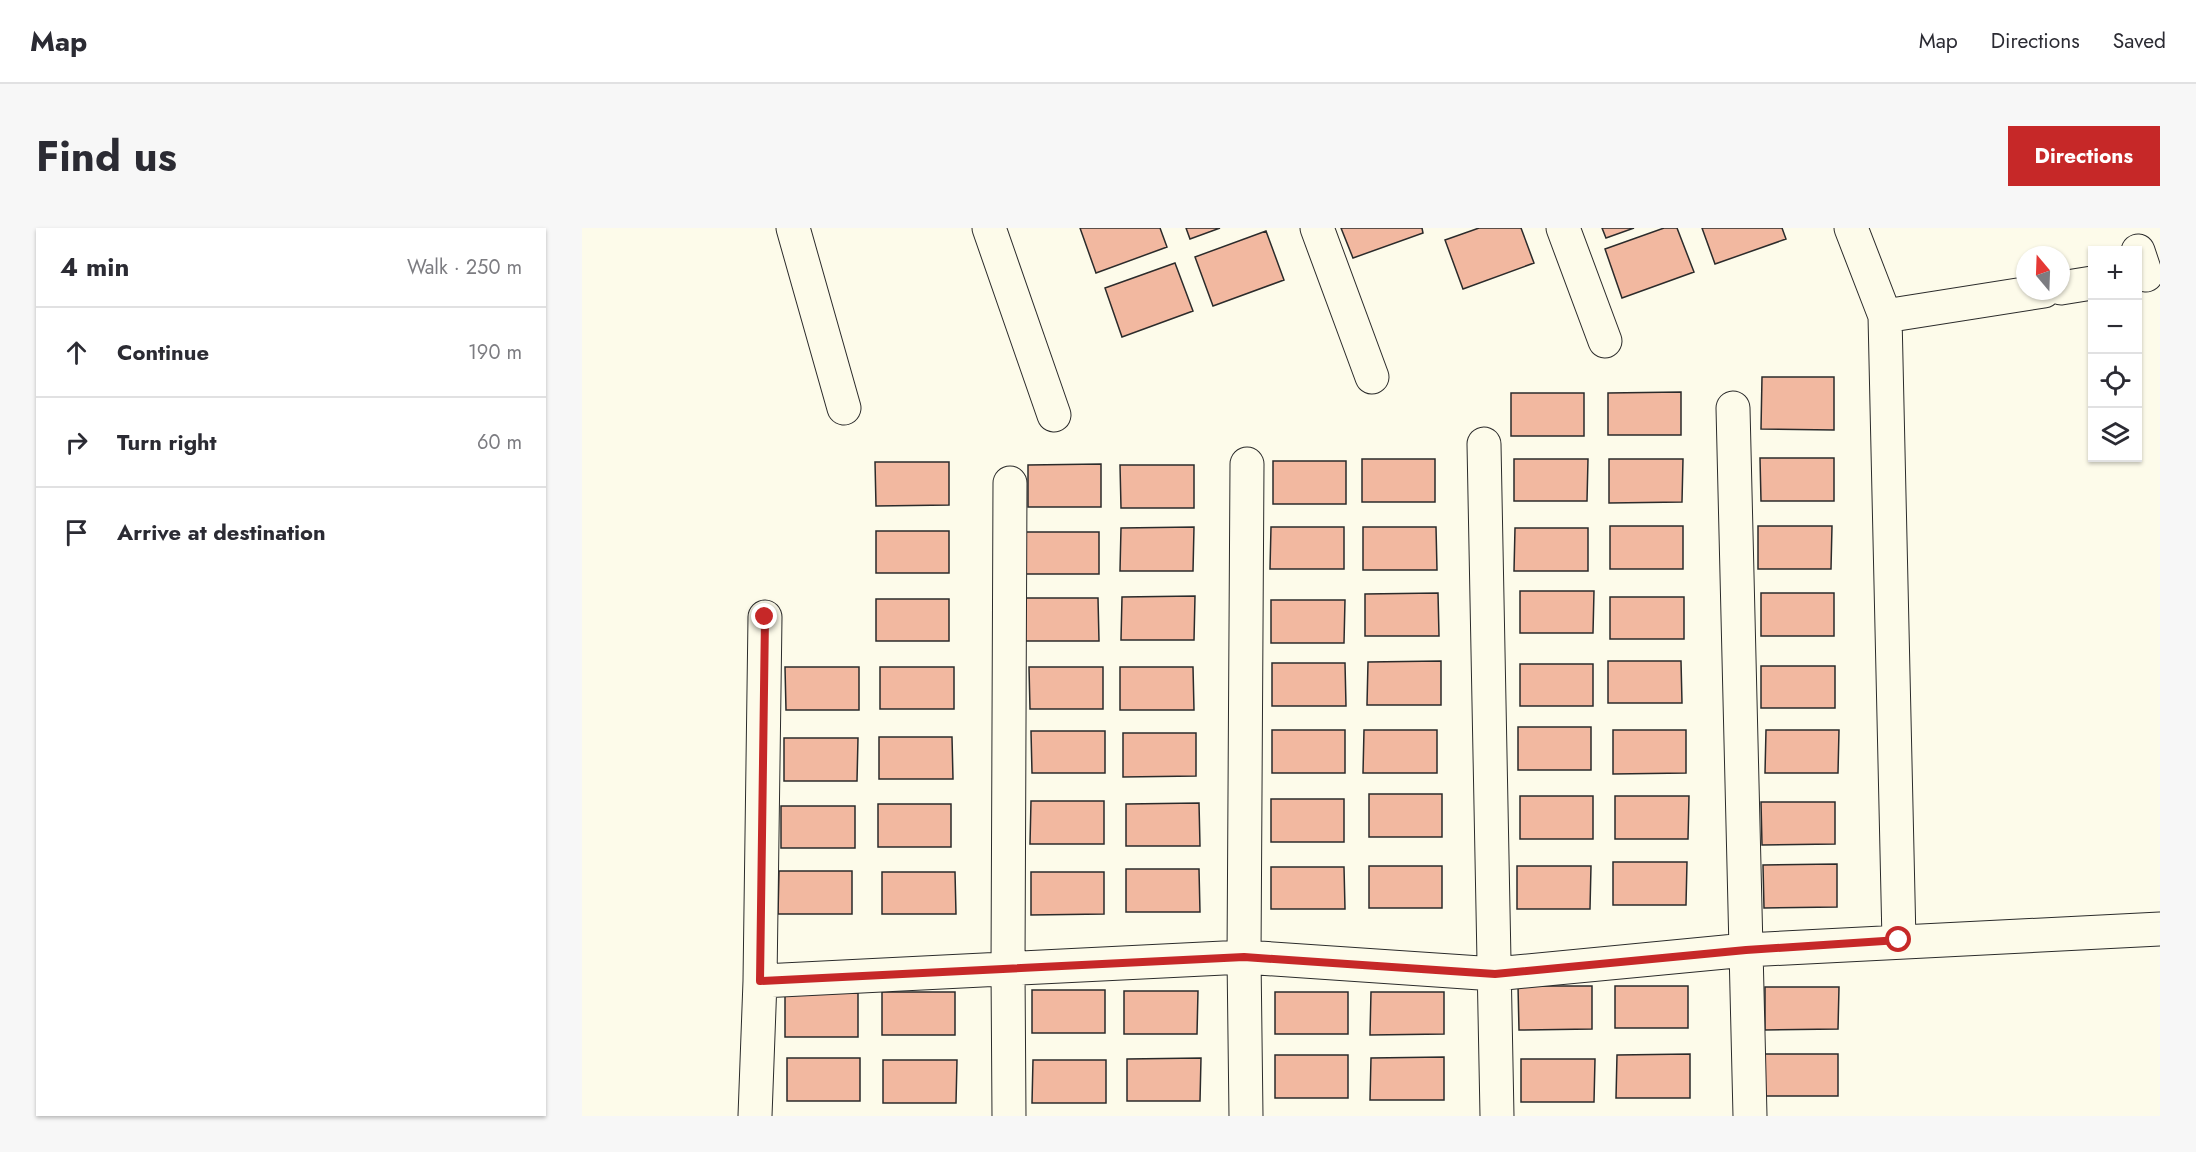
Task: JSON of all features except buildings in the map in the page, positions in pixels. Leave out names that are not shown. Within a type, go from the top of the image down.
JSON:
[{"type":"street","points":[[793,228],[844,408]]},
{"type":"street","points":[[989,228],[1054,415]]},
{"type":"street","points":[[1317,228],[1372,376]]},
{"type":"street","points":[[1563,228],[1605,341]]},
{"type":"street","points":[[1851,228],[1885,316],[1899,940]]},
{"type":"street","points":[[2129,228],[2144,265]]},
{"type":"street","points":[[2070,287],[2088,285]]},
{"type":"street","points":[[1885,316],[2016,295]]},
{"type":"street","points":[[1733,408],[1750,1116]]},
{"type":"street","points":[[1484,444],[1497,1116]]},
{"type":"street","points":[[1246,1116],[1244,957],[1247,464]]},
{"type":"street","points":[[1009,1116],[1010,483]]},
{"type":"street","points":[[755,1116],[760,981],[765,617]]},
{"type":"street","points":[[760,981],[1244,957],[1495,974],[1746,950],[1899,940],[2160,928]]},
{"type":"route","points":[[765,617],[760,981],[1244,957],[1495,974],[1746,950],[1899,940]]}]
